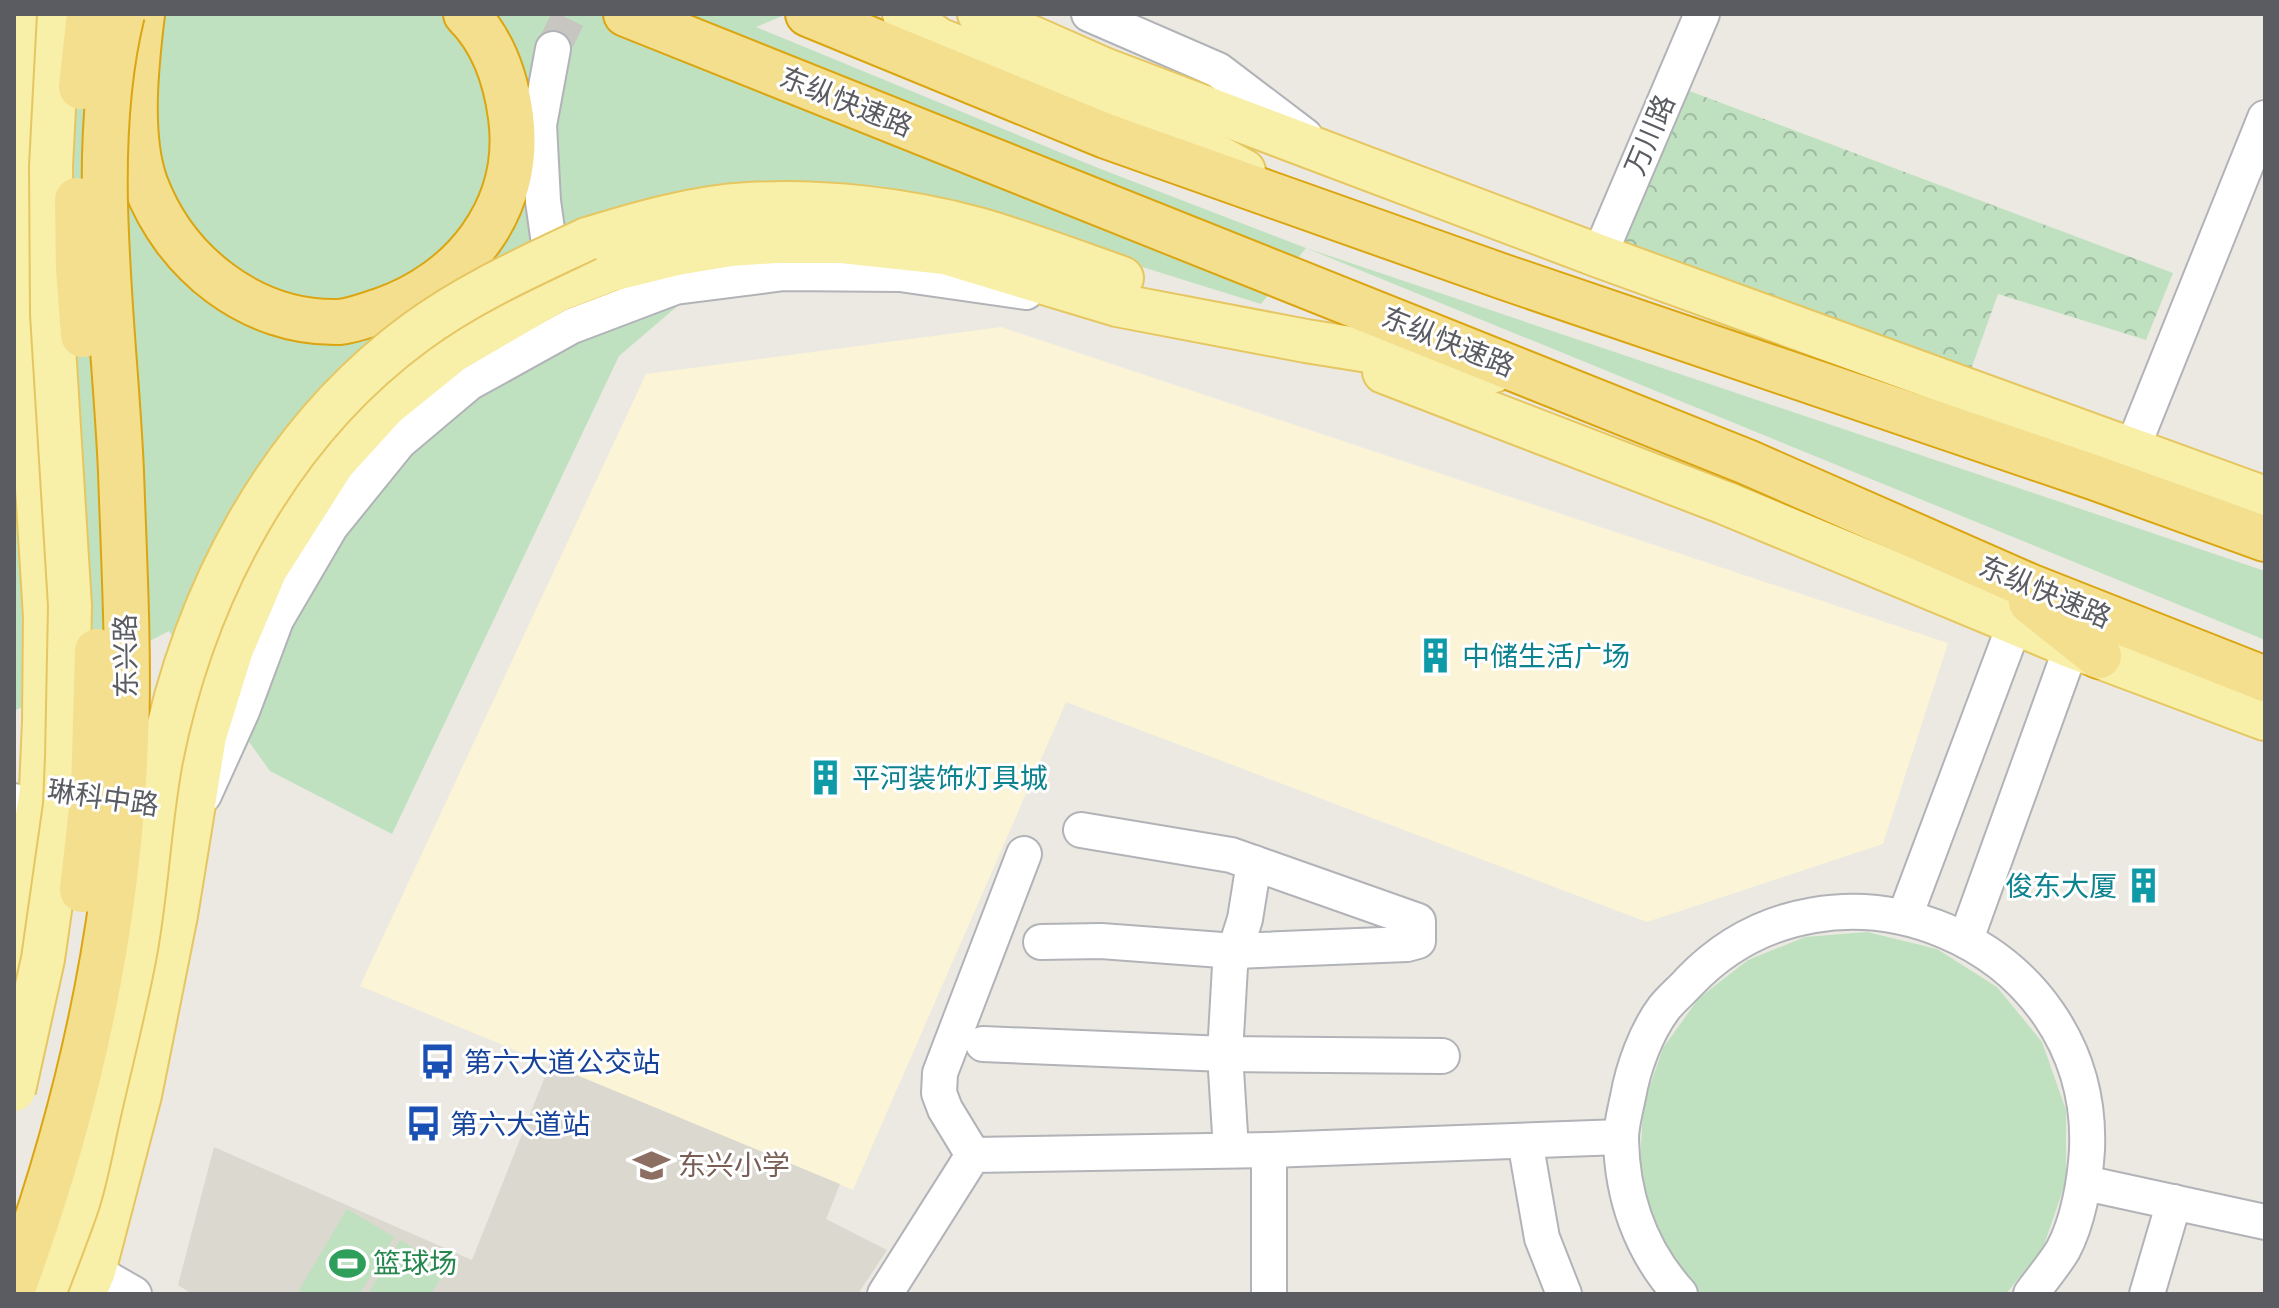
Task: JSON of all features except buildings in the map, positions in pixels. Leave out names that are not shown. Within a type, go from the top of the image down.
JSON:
[{"type":"highway","name":"东兴路","points":[[14,1194],[46,1082],[77,937],[93,791],[98,586],[76,213],[77,133],[89,14]]},
{"type":"highway","name":"东兴路","points":[[14,1286],[37,1222],[80,1066],[95,997],[121,816],[128,662],[106,172],[111,74],[122,14]]},
{"type":"highway","points":[[142,14],[135,98],[138,144],[144,181],[168,229],[199,268],[247,300],[275,313],[309,320],[342,322],[404,303],[432,288],[456,268],[481,239],[495,216],[512,161],[513,132],[502,73],[491,47],[466,14]]},
{"type":"highway","name":"东纵快速路","points":[[626,14],[1747,462],[2015,594],[2082,637],[2265,679]]},
{"type":"highway","points":[[808,14],[1106,136],[2265,539]]},
{"type":"main road","points":[[14,967],[44,721],[45,617],[24,277],[27,14]]},
{"type":"main road","points":[[14,1090],[43,959],[65,805],[70,606],[51,299],[51,166],[59,14]]},
{"type":"main road","points":[[904,14],[938,39],[1187,140],[1319,211]]},
{"type":"main road","points":[[979,14],[1106,70],[1599,256],[2265,498]]},
{"type":"main road","points":[[44,1294],[78,1203],[115,1044],[135,953],[161,762],[175,704],[195,636],[226,563],[284,466],[375,365],[466,298],[587,239],[664,218],[747,204],[819,204],[912,215],[977,229],[1306,341],[1725,503],[2015,594]]},
{"type":"main road","points":[[89,1282],[140,1095],[212,711],[248,609],[279,547],[334,462],[385,406],[453,351],[556,291],[611,270],[690,252],[776,242],[842,242],[945,253],[1117,305],[1306,341],[1539,378]]},
{"type":"main road","points":[[2082,637],[2265,719]]},
{"type":"main road","points":[[36,796],[98,809],[190,820]]},
{"type":"street","points":[[1089,14],[1218,70],[1324,151]]},
{"type":"street","name":"万川路","points":[[1599,256],[1702,14]]},
{"type":"street","points":[[553,49],[539,125],[543,201],[556,291]]},
{"type":"street","points":[[2132,449],[2265,118]]},
{"type":"street","points":[[190,820],[242,711],[276,620],[331,526],[399,442],[469,383],[572,326],[675,287],[784,273],[900,274],[1117,305]]},
{"type":"street","points":[[14,433],[35,472]]},
{"type":"street","points":[[1905,916],[2015,594]]},
{"type":"street","points":[[1966,939],[2082,637]]},
{"type":"street","points":[[1041,942],[1101,941],[1235,951],[1418,941],[1418,921],[1231,855],[1081,830]]},
{"type":"street","points":[[973,1155],[945,1109],[939,1093],[940,1073],[1024,854]]},
{"type":"street","points":[[1231,1150],[1225,1054],[1230,966],[1245,919],[1254,863]]},
{"type":"street","points":[[1680,1294],[1658,1269],[1629,1206],[1621,1137],[1632,1070],[1663,1009],[1710,960],[1770,926],[1837,911],[1905,916],[1966,939],[2014,972],[2051,1017],[2076,1069],[2088,1125],[2085,1183],[2063,1249],[2031,1294]]},
{"type":"street","points":[[983,1044],[1225,1054],[1442,1056]]},
{"type":"street","points":[[973,1155],[1269,1150],[1621,1137]]},
{"type":"street","points":[[1525,1141],[1542,1238],[1564,1294]]},
{"type":"street","points":[[1269,1150],[1269,1294]]},
{"type":"street","points":[[885,1294],[973,1155]]},
{"type":"street","points":[[2085,1183],[2265,1222]]},
{"type":"street","points":[[2147,1294],[2174,1202]]},
{"type":"street","points":[[89,1282],[134,1294]]},
{"type":"shaded area","points":[[1001,327],[1948,643],[1883,844],[1647,922],[1066,702],[853,1190],[360,986],[646,374]]},
{"type":"shaded area","name":"东兴小学","points":[[550,1064],[840,1184],[826,1219],[887,1250],[858,1294],[192,1294],[178,1285],[214,1147],[472,1260]]},
{"type":"green space","points":[[14,14],[787,14],[756,27],[1098,168],[1306,248],[1261,304],[969,213],[816,188],[619,356],[392,834],[270,771],[169,631],[14,711]]},
{"type":"green space","points":[[1684,89],[2173,273],[2146,340],[1998,294],[1970,372],[1616,246]]},
{"type":"green space","points":[[1306,248],[2265,571],[2265,640]]},
{"type":"green space","points":[[1867,932],[1937,949],[1997,987],[2042,1042],[2066,1110],[2066,1181],[2043,1248],[2006,1294],[1702,1294],[1687,1280],[1655,1227],[1640,1168],[1643,1106],[1663,1048],[1699,998],[1748,960],[1805,937]]},
{"type":"green space","name":"篮球场","points":[[347,1209],[394,1237],[360,1294],[305,1294],[299,1290]]},
{"type":"green space","name":"篮球场","points":[[400,1240],[447,1268],[431,1294],[368,1294]]},
{"type":"tunnel","points":[[553,49],[570,14]]},
{"type":"place","name":"中储生活广场","points":[[1436,656]]},
{"type":"place","name":"平河装饰灯具城","points":[[826,778]]},
{"type":"place","name":"俊东大厦","points":[[2143,886]]},
{"type":"place","name":"第六大道公交站","points":[[438,1062]]},
{"type":"place","name":"第六大道站","points":[[424,1124]]},
{"type":"place","name":"东兴小学","points":[[652,1165]]},
{"type":"place","name":"篮球场","points":[[347,1263]]}]
